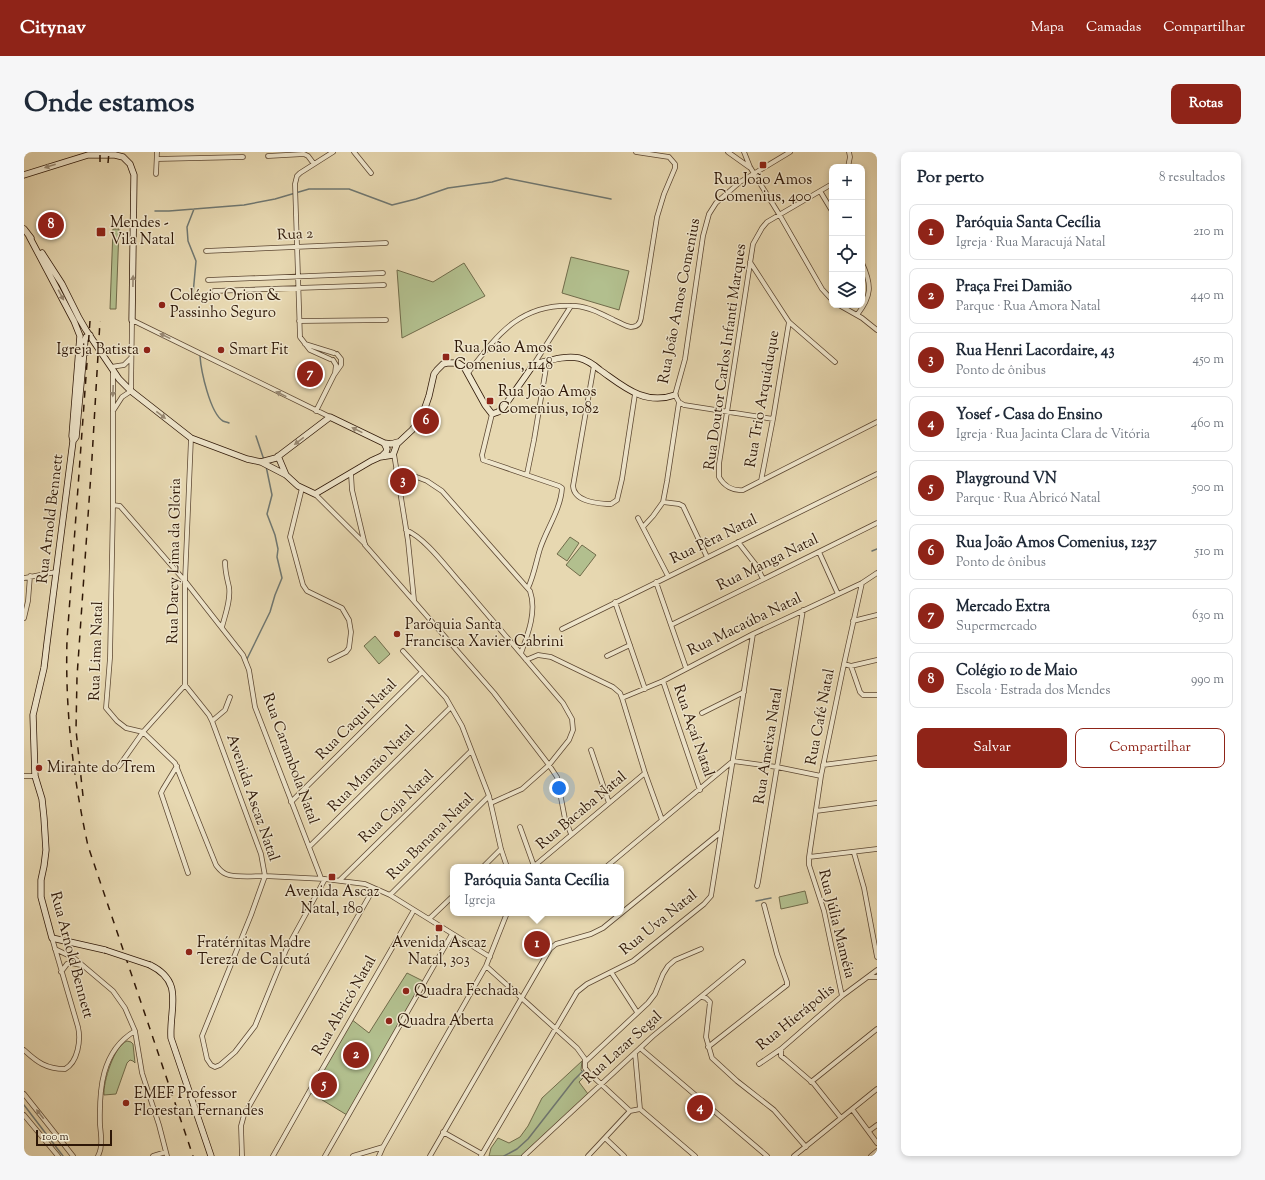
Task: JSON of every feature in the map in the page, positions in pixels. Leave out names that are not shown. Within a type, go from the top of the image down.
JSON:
[{"type":"street","points":[[156,174],[157,152]]},
{"type":"street","points":[[333,152],[297,176],[294,184],[300,337],[313,352],[332,359],[336,365],[334,375]]},
{"type":"street","points":[[354,152],[371,173]]},
{"type":"street","points":[[468,373],[490,343],[512,323],[530,313],[540,310],[557,307],[581,307],[628,326],[635,326],[640,322],[657,217],[664,194],[675,168],[675,164],[668,157],[636,152]]},
{"type":"street","points":[[728,152],[750,167]]},
{"type":"street","points":[[744,152],[753,173],[779,214],[822,289],[829,297]]},
{"type":"street","name":"Rua João Amos Comenius","points":[[534,364],[572,357],[584,359],[635,394],[655,398],[665,398],[675,395],[685,359],[703,236],[711,208],[740,182],[790,152]]},
{"type":"street","points":[[849,152],[849,164]]},
{"type":"street","points":[[24,175],[88,154],[120,156],[127,160],[130,164],[134,175],[131,390]]},
{"type":"street","points":[[268,156],[307,155],[314,164]]},
{"type":"street","points":[[157,159],[243,157]]},
{"type":"street","name":"Rua Doutor Carlos Infanti Marques","points":[[762,481],[743,490],[739,490],[727,486],[718,475],[753,244],[762,228],[779,214],[829,186]]},
{"type":"street","points":[[820,191],[829,206]]},
{"type":"street","points":[[24,228],[49,263],[62,284],[79,318],[111,368],[131,390],[191,438],[247,459],[261,462],[286,475],[302,488],[316,494],[365,545],[494,693],[549,765],[557,777],[565,819],[571,834]]},
{"type":"street","name":"Rua Arnold Bennett","points":[[24,1050],[39,1062],[50,1068],[65,1069],[72,1063],[79,1042],[80,1033],[61,972],[41,897],[41,880],[46,850],[42,799],[35,776],[33,715],[44,668],[73,441],[72,436],[80,333],[29,236]]},
{"type":"street","name":"Rua 2","points":[[206,251],[386,243]]},
{"type":"street","points":[[750,262],[789,322],[835,362]]},
{"type":"street","points":[[856,315],[865,303],[869,293],[865,272]]},
{"type":"street","points":[[208,280],[383,273]]},
{"type":"street","points":[[214,291],[384,285]]},
{"type":"street","points":[[492,414],[503,408],[534,364],[571,306]]},
{"type":"street","points":[[844,308],[877,330]]},
{"type":"street","points":[[132,320],[393,448]]},
{"type":"street","points":[[299,321],[386,320]]},
{"type":"street","name":"Rua Trio Arquiduque","points":[[762,481],[789,322]]},
{"type":"street","name":"Rua Arnold Bennett","points":[[73,441],[76,437],[85,340],[86,337],[90,335]]},
{"type":"street","points":[[305,344],[335,354],[342,362],[316,411]]},
{"type":"street","points":[[111,368],[124,365],[131,357]]},
{"type":"street","points":[[380,457],[389,456],[393,448],[421,419],[429,396],[434,374],[440,366],[454,362],[462,365],[468,373],[485,405],[492,414]]},
{"type":"street","points":[[527,474],[547,362]]},
{"type":"street","points":[[594,365],[574,489],[576,494],[580,497],[607,504],[611,504],[617,500],[620,490],[635,394]]},
{"type":"street","name":"Rua Lima Natal","points":[[111,368],[113,376],[113,505],[110,658],[106,708],[117,721],[126,728],[143,732],[174,761],[216,865],[220,870],[225,874],[231,875],[265,876]]},
{"type":"street","points":[[112,413],[122,397],[131,390]]},
{"type":"street","points":[[675,395],[679,402],[684,405],[773,419]]},
{"type":"street","points":[[643,527],[653,516],[662,502],[668,476],[679,402]]},
{"type":"street","points":[[492,414],[482,456],[484,461],[560,486],[562,490],[554,515],[540,549],[533,576],[528,588]]},
{"type":"street","points":[[261,462],[278,456],[330,417]]},
{"type":"street","points":[[762,481],[877,422]]},
{"type":"street","name":"Rua Darcy Lima da Glória","points":[[184,685],[185,581],[191,438]]},
{"type":"street","points":[[316,494],[380,457],[386,452],[384,443]]},
{"type":"street","points":[[393,448],[406,530],[414,601]]},
{"type":"street","points":[[278,456],[286,475]]},
{"type":"street","points":[[396,469],[426,481],[442,491],[528,588],[532,597],[532,618],[521,653]]},
{"type":"street","points":[[351,474],[352,490],[365,545]]},
{"type":"street","name":"Rua Pêra Natal","points":[[562,628],[877,474]]},
{"type":"street","points":[[302,488],[290,537],[304,585],[307,591],[342,608],[349,620],[351,632],[349,648],[346,652],[330,660]]},
{"type":"street","points":[[662,502],[681,505],[685,510],[707,557]]},
{"type":"street","name":"Rua Carambola Natal","points":[[113,505],[120,506],[185,581],[222,627],[246,661],[255,708],[291,802],[323,879]]},
{"type":"street","points":[[638,518],[668,576]]},
{"type":"street","name":"Rua Manga Natal","points":[[671,625],[877,523]]},
{"type":"street","points":[[406,530],[421,539],[563,703],[572,719],[572,735],[549,765],[522,789],[491,804]]},
{"type":"street","points":[[738,542],[756,565],[763,579]]},
{"type":"street","points":[[819,552],[838,594]]},
{"type":"street","points":[[222,627],[229,594],[225,574],[225,562]]},
{"type":"street","points":[[24,578],[56,572]]},
{"type":"street","name":"Rua Macaúba Natal","points":[[622,698],[663,680],[753,634],[862,583],[877,573]]},
{"type":"street","points":[[24,618],[28,601],[30,576]]},
{"type":"street","points":[[656,582],[686,668]]},
{"type":"street","name":"Rua Café Natal","points":[[809,857],[821,776],[862,583]]},
{"type":"street","points":[[615,602],[645,688]]},
{"type":"street","name":"Rua Ameixa Natal","points":[[756,886],[758,882],[803,610]]},
{"type":"street","points":[[853,621],[877,615]]},
{"type":"street","name":"Rua Uva Natal","points":[[482,1155],[577,992],[587,984],[633,961],[708,900],[712,894],[753,634]]},
{"type":"street","points":[[607,656],[630,645]]},
{"type":"street","points":[[403,651],[441,692],[462,726],[489,796],[501,850],[506,864]]},
{"type":"street","points":[[526,660],[538,655],[551,657],[613,687],[620,694],[645,773],[662,820]]},
{"type":"street","points":[[844,664],[851,666],[877,660]]},
{"type":"street","points":[[851,666],[860,692],[863,695],[877,695]]},
{"type":"street","name":"Rua Caqui Natal","points":[[291,802],[422,672]]},
{"type":"street","name":"Rua Açaí Natal","points":[[663,680],[700,790]]},
{"type":"street","points":[[119,766],[143,732],[184,685]]},
{"type":"street","name":"Avenida Ascaz Natal","points":[[184,685],[209,715],[212,721],[261,854],[265,876],[340,880],[365,884],[390,895],[490,957]]},
{"type":"street","points":[[702,713],[744,692]]},
{"type":"street","points":[[212,721],[225,710],[230,697]]},
{"type":"street","name":"Rua Mamão Natal","points":[[309,847],[451,707]]},
{"type":"street","points":[[591,750],[609,803]]},
{"type":"street","name":"Rua Caja Natal","points":[[340,880],[471,751]]},
{"type":"street","points":[[823,766],[877,758]]},
{"type":"street","points":[[610,864],[733,761],[777,767],[821,776]]},
{"type":"street","points":[[177,766],[161,793],[188,873]]},
{"type":"street","name":"Rua Bacaba Natal","points":[[537,864],[645,773]]},
{"type":"street","points":[[24,776],[35,776]]},
{"type":"street","name":"Rua Banana Natal","points":[[390,895],[489,796]]},
{"type":"street","points":[[816,811],[877,803]]},
{"type":"street","points":[[520,827],[533,864]]},
{"type":"street","points":[[624,911],[722,831]]},
{"type":"street","points":[[809,857],[854,853],[877,849]]},
{"type":"street","points":[[486,864],[501,850]]},
{"type":"street","points":[[854,853],[864,888],[877,957]]},
{"type":"street","name":"Rua Júlia Maméia","points":[[809,857],[811,872],[824,912],[842,996]]},
{"type":"street","points":[[265,876],[235,956],[202,1036],[207,1059],[211,1065],[215,1067],[220,1065],[235,1052],[254,1026],[286,950],[323,879]]},
{"type":"street","points":[[242,1156],[241,1126],[244,1115],[374,888]]},
{"type":"street","points":[[429,919],[450,899]]},
{"type":"street","points":[[708,1047],[787,985],[764,905]]},
{"type":"street","name":"Rua Abricó Natal","points":[[274,1156],[309,1092],[414,910]]},
{"type":"street","points":[[379,1156],[486,966],[506,916]]},
{"type":"street","points":[[430,1156],[545,957],[553,946],[591,934],[603,928],[618,916]]},
{"type":"street","points":[[325,1156],[452,934]]},
{"type":"street","points":[[52,938],[105,950],[150,965],[160,970],[167,977],[173,990],[174,1000],[170,1019],[171,1038],[211,1156]]},
{"type":"street","points":[[55,949],[74,958],[113,991],[125,1008],[135,1031],[142,1073],[159,1125],[166,1154],[153,1156]]},
{"type":"street","points":[[585,1062],[648,1003],[655,994],[668,966],[675,960],[701,949]]},
{"type":"street","name":"Rua Lazar Segal","points":[[524,1156],[640,1048],[674,1018],[702,997],[743,962]]},
{"type":"street","points":[[61,972],[67,964],[71,963],[82,965]]},
{"type":"street","points":[[486,966],[555,1028],[583,1056],[585,1068],[630,1111]]},
{"type":"street","name":"Rua Hierápolis","points":[[759,1064],[781,1049],[842,996],[877,970]]},
{"type":"street","points":[[611,972],[637,1012]]},
{"type":"street","points":[[868,977],[877,977]]},
{"type":"street","points":[[702,997],[706,998],[710,1002],[706,1031],[708,1047],[714,1060],[737,1081],[774,1110],[806,1147]]},
{"type":"street","points":[[811,1082],[877,1029]]},
{"type":"street","points":[[98,1156],[101,1152],[101,1083],[117,1045],[124,1037],[135,1031]]},
{"type":"street","points":[[640,1048],[767,1156]]},
{"type":"street","points":[[781,1049],[781,1056],[811,1082],[841,1118]]},
{"type":"street","points":[[635,1053],[640,1109],[695,1156]]},
{"type":"street","points":[[794,1156],[877,1089]]},
{"type":"street","points":[[24,1094],[73,1156]]},
{"type":"street","points":[[588,1156],[630,1111],[640,1109]]},
{"type":"street","points":[[852,1109],[877,1142]]},
{"type":"street","points":[[24,1115],[58,1156]]},
{"type":"street","points":[[869,1131],[877,1125]]},
{"type":"street","points":[[443,1132],[482,1155]]},
{"type":"street","points":[[605,1138],[624,1156]]},
{"type":"street","points":[[353,1156],[383,1147]]},
{"type":"street","points":[[871,1156],[877,1151]]},
{"type":"green space","points":[[113,229],[119,229],[116,309],[110,309]]},
{"type":"green space","points":[[571,257],[629,271],[619,310],[562,293]]},
{"type":"green space","points":[[464,263],[485,296],[402,338],[397,270],[433,282]]},
{"type":"green space","points":[[570,537],[579,543],[567,561],[557,554]]},
{"type":"green space","points":[[582,545],[596,555],[580,576],[566,565]]},
{"type":"green space","points":[[375,636],[390,654],[379,664],[364,646]]},
{"type":"green space","points":[[805,891],[808,903],[781,909],[779,897]]},
{"type":"green space","points":[[407,973],[425,982],[347,1115],[309,1092],[351,1019],[369,1033]]},
{"type":"green space","points":[[127,1041],[133,1044],[135,1063],[130,1060],[127,1063],[116,1094],[104,1095],[105,1082],[110,1065],[122,1044]]},
{"type":"green space","points":[[582,1061],[581,1070],[586,1075],[579,1082],[588,1094],[521,1156],[489,1156],[491,1148],[498,1138],[509,1143],[520,1137],[528,1126],[542,1098]]},
{"type":"waterway","points":[[155,211],[244,205],[275,199],[309,189],[349,189],[392,205],[416,199],[448,188],[492,182],[506,178],[611,199]]},
{"type":"waterway","points":[[193,294],[196,261],[188,241],[187,227],[194,209]]},
{"type":"waterway","points":[[200,356],[204,381],[210,401],[218,417],[229,423]]},
{"type":"waterway","points":[[256,436],[264,460]]},
{"type":"waterway","points":[[246,661],[270,612],[282,578],[277,557],[278,549],[275,535],[267,514],[272,495],[266,466]]},
{"type":"waterway","points":[[872,551],[877,549]]},
{"type":"waterway","points":[[756,901],[771,898]]},
{"type":"waterway","points":[[504,1156],[517,1149],[528,1139],[574,1080],[583,1071]]},
{"type":"waterway","points":[[24,1105],[63,1156]]},
{"type":"railway","points":[[100,152],[100,162]]},
{"type":"railway","points":[[108,163],[109,152]]},
{"type":"railway","points":[[90,321],[67,640],[67,692],[74,769],[88,846],[193,1156]]},
{"type":"railway","points":[[83,796],[76,730],[77,677],[100,321]]},
{"type":"place","name":"Rua João Amos Comenius, 400","points":[[763,165]]},
{"type":"place","name":"Colégio 10 de Maio","points":[[51,225]]},
{"type":"place","name":"Mendes - Vila Natal","points":[[101,232]]},
{"type":"place","name":"Colégio Orion & Passinho Seguro","points":[[162,305]]},
{"type":"place","name":"Igreja Batista","points":[[147,350]]},
{"type":"place","name":"Smart Fit","points":[[221,350]]},
{"type":"place","name":"Rua João Amos Comenius, 1148","points":[[446,357]]},
{"type":"place","name":"Mercado Extra","points":[[310,374]]},
{"type":"place","name":"Rua João Amos Comenius, 1082","points":[[490,401]]},
{"type":"place","name":"Rua João Amos Comenius, 1237","points":[[426,421]]},
{"type":"place","name":"Rua Henri Lacordaire, 43","points":[[403,481]]},
{"type":"place","name":"Paróquia Santa Francisca Xavier Cabrini","points":[[397,634]]},
{"type":"place","name":"Mirante do Trem","points":[[39,768]]},
{"type":"place","name":"Avenida Ascaz Natal, 180","points":[[332,877]]},
{"type":"place","name":"Avenida Ascaz Natal, 303","points":[[439,928]]},
{"type":"place","name":"Paróquia Santa Cecília","points":[[537,944]]},
{"type":"place","name":"Fratérnitas Madre Tereza de Calcutá","points":[[189,952]]},
{"type":"place","name":"Quadra Fechada","points":[[406,991]]},
{"type":"place","name":"Quadra Aberta","points":[[389,1021]]},
{"type":"place","name":"Praça Frei Damião","points":[[356,1055]]},
{"type":"place","name":"Playground VN","points":[[324,1085]]},
{"type":"place","name":"EMEF Professor Florestan Fernandes","points":[[126,1103]]},
{"type":"place","name":"Yosef - Casa do Ensino","points":[[700,1108]]}]
